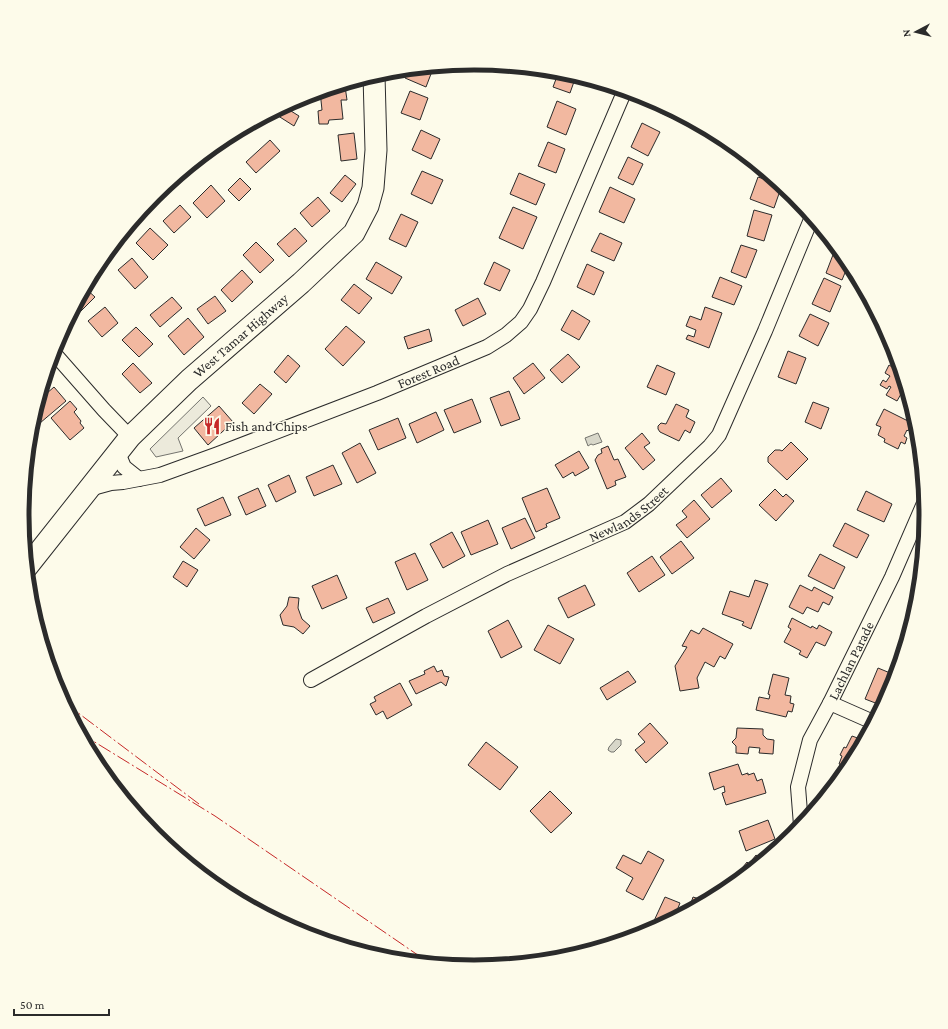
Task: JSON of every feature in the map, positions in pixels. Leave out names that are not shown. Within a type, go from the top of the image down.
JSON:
[{"type":"highway","name":"West Tamar Highway","points":[[32,561],[124,445],[189,380],[301,283],[354,233],[368,206],[373,188],[376,150],[374,81]]},
{"type":"street","name":"Forest Road","points":[[88,489],[111,483],[160,475],[218,454],[377,393],[487,347],[506,335],[521,322],[530,309],[623,95]]},
{"type":"street","name":"Newlands Street","points":[[311,680],[426,616],[506,574],[625,522],[649,504],[710,446],[719,435],[765,331],[810,222]]},
{"type":"street","points":[[58,358],[104,410],[124,445],[124,467],[139,479]]},
{"type":"street","name":"Lachlan Parade","points":[[800,817],[798,787],[810,740],[830,703],[892,577],[919,515]]},
{"type":"street","points":[[830,703],[868,720]]},
{"type":"shaded area","points":[[203,397],[211,406],[178,438],[183,451],[156,457],[150,449]]},
{"type":"shaded area","points":[[598,433],[602,442],[588,446],[585,438]]},
{"type":"shaded area","points":[[616,739],[621,740],[621,745],[614,752],[611,752],[608,750],[609,747]]},
{"type":"building","points":[[432,71],[426,87],[405,78],[406,75]]},
{"type":"building","points":[[557,77],[574,81],[570,93],[553,87]]},
{"type":"building","points":[[345,89],[347,100],[341,100],[343,119],[329,120],[328,124],[319,124],[318,111],[322,110],[321,97]]},
{"type":"building","points":[[410,91],[428,98],[420,120],[401,113]]},
{"type":"building","points":[[557,101],[576,109],[566,135],[547,127]]},
{"type":"building","points":[[289,110],[299,116],[294,126],[277,115]]},
{"type":"building","points":[[660,110],[675,117],[674,119],[659,112]]},
{"type":"building","points":[[642,123],[660,132],[648,156],[631,147]]},
{"type":"building","points":[[421,130],[440,139],[431,159],[412,150]]},
{"type":"building","points":[[354,133],[357,159],[341,161],[338,135]]},
{"type":"building","points":[[270,140],[280,151],[256,173],[246,162]]},
{"type":"building","points":[[548,142],[565,149],[556,173],[538,166]]},
{"type":"building","points":[[628,157],[643,164],[633,185],[618,178]]},
{"type":"building","points":[[422,171],[443,180],[432,204],[411,194]]},
{"type":"building","points":[[519,173],[545,184],[536,205],[510,194]]},
{"type":"building","points":[[345,175],[356,184],[342,202],[330,193]]},
{"type":"building","points":[[758,177],[767,180],[780,192],[774,208],[750,199]]},
{"type":"building","points":[[240,178],[251,189],[239,201],[228,190]]},
{"type":"building","points":[[211,185],[225,201],[207,218],[193,203]]},
{"type":"building","points":[[610,187],[635,199],[624,223],[599,212]]},
{"type":"building","points":[[318,197],[330,211],[312,227],[300,213]]},
{"type":"building","points":[[180,205],[191,217],[174,233],[163,221]]},
{"type":"building","points":[[513,207],[537,217],[523,249],[499,238]]},
{"type":"building","points":[[754,210],[772,215],[764,241],[747,236]]},
{"type":"building","points":[[401,214],[418,222],[406,247],[389,239]]},
{"type":"building","points":[[150,228],[168,245],[153,260],[136,243]]},
{"type":"building","points":[[295,228],[307,241],[289,257],[277,244]]},
{"type":"building","points":[[600,233],[622,243],[614,261],[591,251]]},
{"type":"building","points":[[256,242],[274,260],[260,273],[243,255]]},
{"type":"building","points":[[741,245],[757,250],[746,278],[731,272]]},
{"type":"building","points":[[834,253],[846,270],[842,280],[826,273]]},
{"type":"building","points":[[132,258],[148,277],[135,289],[118,270]]},
{"type":"building","points":[[376,262],[402,277],[392,294],[366,279]]},
{"type":"building","points":[[494,262],[510,270],[500,291],[484,284]]},
{"type":"building","points":[[587,264],[604,272],[594,295],[577,287]]},
{"type":"building","points":[[242,270],[253,282],[232,302],[221,290]]},
{"type":"building","points":[[720,277],[742,286],[734,305],[712,297]]},
{"type":"building","points":[[824,278],[841,286],[830,312],[812,304]]},
{"type":"building","points":[[354,284],[372,298],[359,314],[341,300]]},
{"type":"building","points":[[89,292],[95,297],[76,316]]},
{"type":"building","points":[[215,296],[226,311],[208,324],[197,309]]},
{"type":"building","points":[[172,297],[182,308],[160,327],[150,315]]},
{"type":"building","points":[[478,298],[486,314],[463,326],[455,310]]},
{"type":"building","points":[[105,307],[118,323],[102,337],[88,321]]},
{"type":"building","points":[[705,307],[722,313],[709,348],[686,339],[688,335],[694,337],[696,330],[686,326],[690,316],[701,320]]},
{"type":"building","points":[[572,310],[590,321],[579,340],[561,330]]},
{"type":"building","points":[[810,314],[829,323],[818,346],[799,336]]},
{"type":"building","points":[[188,318],[204,337],[184,355],[168,336]]},
{"type":"building","points":[[346,326],[365,342],[343,366],[325,349]]},
{"type":"building","points":[[136,327],[153,344],[139,357],[122,340]]},
{"type":"building","points":[[429,329],[432,341],[408,349],[404,337]]},
{"type":"building","points":[[788,351],[806,358],[796,384],[778,377]]},
{"type":"building","points":[[568,354],[580,367],[562,383],[550,370]]},
{"type":"building","points":[[288,355],[300,366],[286,383],[274,372]]},
{"type":"building","points":[[133,363],[152,383],[140,393],[122,374]]},
{"type":"building","points":[[533,363],[545,378],[524,394],[513,378]]},
{"type":"building","points":[[657,365],[675,373],[666,395],[647,387]]},
{"type":"building","points":[[889,365],[894,368],[902,392],[897,401],[886,395],[891,387],[889,386],[887,389],[880,385],[883,380],[886,382],[890,376],[885,373]]},
{"type":"building","points":[[260,384],[272,394],[254,414],[242,403]]},
{"type":"building","points":[[54,387],[66,401],[40,423],[39,422],[45,394]]},
{"type":"building","points":[[509,391],[520,419],[501,426],[490,398]]},
{"type":"building","points":[[472,399],[481,422],[454,433],[444,410]]},
{"type":"building","points":[[70,401],[77,409],[74,412],[84,428],[70,440],[51,418]]},
{"type":"building","points":[[813,402],[829,408],[821,429],[805,422]]},
{"type":"building","points":[[676,404],[689,410],[686,417],[695,422],[690,433],[685,430],[679,441],[660,432],[658,429],[658,426],[661,423],[666,424]]},
{"type":"building","points":[[219,406],[233,422],[208,445],[194,428]]},
{"type":"building","points":[[884,409],[909,421],[910,427],[904,436],[907,438],[905,444],[901,442],[898,449],[884,442],[885,439],[878,435],[881,427],[876,425]]},
{"type":"building","points":[[436,412],[444,430],[417,443],[409,424]]},
{"type":"building","points":[[398,418],[406,438],[378,450],[369,430]]},
{"type":"building","points":[[642,433],[650,443],[644,447],[655,460],[643,470],[625,448]]},
{"type":"building","points":[[791,442],[808,459],[787,480],[768,462],[768,457],[775,450],[782,451]]},
{"type":"building","points":[[360,443],[376,473],[357,483],[342,453]]},
{"type":"building","points":[[608,446],[614,460],[618,459],[626,477],[615,481],[616,485],[607,489],[595,460],[598,455],[602,453],[601,449]]},
{"type":"building","points":[[579,451],[589,468],[575,476],[573,472],[563,478],[555,465]]},
{"type":"building","points":[[333,465],[342,484],[314,496],[306,477]]},
{"type":"building","points":[[289,475],[296,492],[276,502],[268,485]]},
{"type":"building","points":[[721,478],[732,491],[712,508],[701,495]]},
{"type":"building","points":[[258,488],[266,506],[246,515],[238,497]]},
{"type":"building","points":[[547,488],[560,518],[546,524],[547,527],[536,532],[522,498]]},
{"type":"building","points":[[775,489],[783,497],[786,494],[794,501],[776,521],[759,505]]},
{"type":"building","points":[[866,491],[892,504],[884,522],[857,510]]},
{"type":"building","points":[[223,497],[231,515],[205,526],[197,509]]},
{"type":"building","points":[[694,500],[710,519],[687,538],[676,525],[687,517],[682,511]]},
{"type":"building","points":[[525,518],[535,538],[511,549],[502,528]]},
{"type":"building","points":[[488,520],[498,544],[471,555],[461,532]]},
{"type":"building","points":[[845,523],[869,535],[857,558],[833,546]]},
{"type":"building","points":[[196,528],[210,540],[194,559],[180,547]]},
{"type":"building","points":[[452,532],[465,556],[443,568],[430,544]]},
{"type":"building","points":[[681,541],[694,558],[672,574],[660,557]]},
{"type":"building","points":[[415,553],[428,580],[407,590],[395,562]]},
{"type":"building","points":[[820,554],[845,567],[834,589],[808,576]]},
{"type":"building","points":[[652,556],[665,575],[639,592],[627,573]]},
{"type":"building","points":[[183,561],[198,570],[187,587],[173,577]]},
{"type":"building","points":[[337,575],[347,598],[322,609],[312,586]]},
{"type":"building","points":[[755,580],[768,584],[751,629],[742,625],[744,622],[722,614],[730,591],[749,597]]},
{"type":"building","points":[[585,585],[595,605],[568,618],[558,598]]},
{"type":"building","points":[[800,585],[812,591],[814,587],[833,597],[829,605],[823,602],[818,612],[807,607],[803,614],[789,607]]},
{"type":"building","points":[[289,597],[299,598],[298,608],[302,619],[310,626],[303,634],[294,627],[283,625],[280,615],[287,606]]},
{"type":"building","points":[[388,598],[395,613],[373,623],[366,608]]},
{"type":"building","points":[[792,618],[811,628],[812,626],[817,629],[819,625],[832,632],[825,646],[816,642],[807,658],[799,654],[801,651],[784,642],[791,629],[788,627]]},
{"type":"building","points":[[508,620],[522,647],[501,658],[488,631]]},
{"type":"building","points":[[548,625],[574,639],[560,664],[534,650]]},
{"type":"building","points":[[703,628],[733,644],[725,659],[720,656],[714,667],[705,662],[697,678],[699,688],[680,691],[675,666],[687,647],[682,646],[691,630],[699,634]]},
{"type":"building","points":[[434,666],[437,672],[442,670],[444,676],[449,677],[446,686],[441,682],[416,694],[409,681],[425,674],[424,671]]},
{"type":"building","points":[[878,668],[890,673],[876,703],[865,699]]},
{"type":"building","points":[[628,671],[636,682],[607,700],[600,688]]},
{"type":"building","points":[[773,674],[789,678],[785,695],[791,696],[790,703],[794,704],[792,712],[788,711],[786,717],[756,710],[759,697],[769,699],[770,695],[768,694]]},
{"type":"building","points":[[400,683],[412,705],[387,719],[383,711],[376,715],[370,704],[376,701],[374,697]]},
{"type":"building","points":[[650,723],[668,743],[646,763],[635,750],[645,742],[638,734]]},
{"type":"building","points":[[737,728],[763,729],[763,735],[767,739],[774,740],[773,754],[759,753],[760,748],[749,747],[748,754],[736,753],[736,746],[732,742],[736,738]]},
{"type":"building","points":[[852,736],[858,738],[842,765],[839,764],[842,756],[840,755],[844,747],[846,748]]},
{"type":"building","points":[[486,742],[518,767],[500,790],[468,765]]},
{"type":"building","points":[[738,764],[742,775],[754,773],[757,781],[762,779],[766,793],[726,805],[722,793],[725,792],[724,786],[714,790],[709,773]]},
{"type":"building","points":[[550,791],[572,813],[551,833],[530,811]]},
{"type":"building","points":[[768,820],[775,839],[746,851],[739,831]]},
{"type":"building","points":[[648,851],[664,860],[643,900],[626,891],[633,878],[616,868],[623,855],[641,864]]},
{"type":"building","points":[[756,855],[758,857],[739,873],[747,862],[749,864]]},
{"type":"building","points":[[665,897],[680,903],[677,911],[654,922]]},
{"type":"building","points":[[693,897],[698,899],[696,900],[691,903]]},
{"type":"power","points":[[75,710],[199,804]]},
{"type":"power","points":[[90,739],[215,816],[420,956]]},
{"type":"place","name":"Fish and Chips","points":[[212,426]]}]
